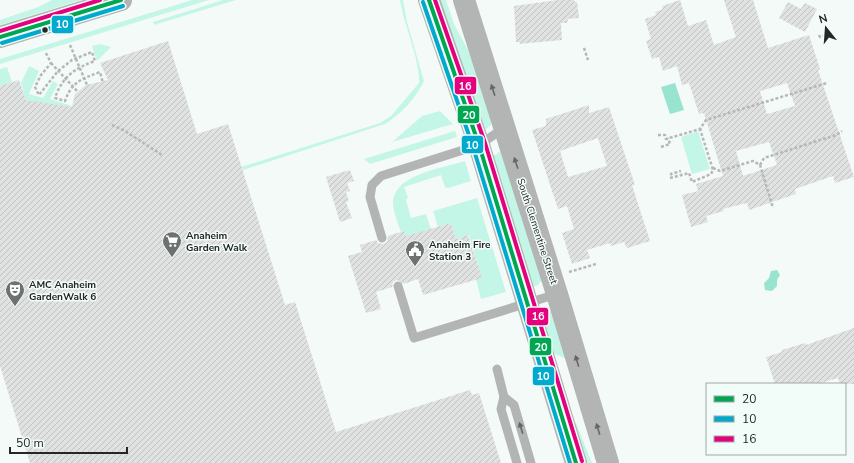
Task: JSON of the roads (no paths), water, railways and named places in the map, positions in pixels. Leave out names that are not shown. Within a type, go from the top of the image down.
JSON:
[{"type":"main road","points":[[0,37],[121,0]]},
{"type":"street","points":[[430,0],[479,145],[576,463]]},
{"type":"street","name":"South Clementine Street","points":[[464,0],[558,294],[608,463]]},
{"type":"street","points":[[544,361],[588,398]]},
{"type":"lane","points":[[382,238],[370,197],[372,185],[381,176],[479,145],[505,127]]},
{"type":"lane","points":[[398,286],[414,338],[558,294]]},
{"type":"lane","points":[[497,369],[504,397],[501,409],[517,463]]},
{"type":"lane","points":[[504,397],[514,405],[531,463]]},
{"type":"place","name":"Anaheim Garden Walk","points":[[172,258]]},
{"type":"place","name":"Anaheim Fire Station 3","points":[[415,267]]},
{"type":"place","name":"AMC Anaheim GardenWalk 6","points":[[15,307]]}]
